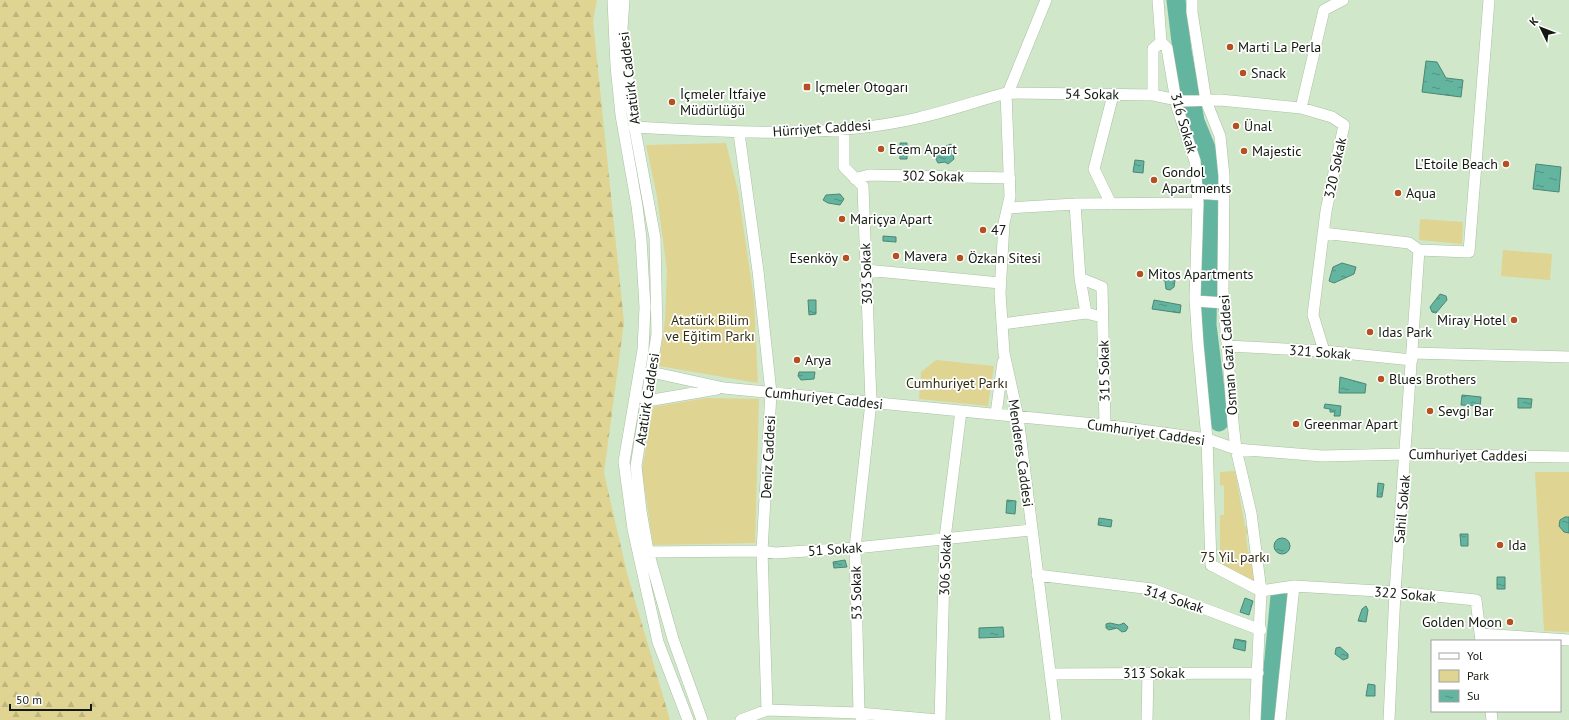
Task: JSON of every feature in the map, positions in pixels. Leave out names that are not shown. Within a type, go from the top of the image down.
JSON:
[{"type":"street","name":"Atatürk Caddesi","points":[[613,0],[616,66],[621,115],[638,206],[645,307],[643,350],[624,462],[633,529],[643,552],[702,720]]},
{"type":"street","name":"Atatürk Caddesi","points":[[624,0],[622,28],[634,127],[655,238],[657,334],[636,466],[641,511],[643,552],[658,642],[688,720]]},
{"type":"street","points":[[1007,93],[1046,0]]},
{"type":"street","name":"316 Sokak","points":[[1158,0],[1161,42],[1167,48],[1178,101],[1195,161],[1199,197],[1198,344],[1207,439]]},
{"type":"street","name":"Osman Gazi Caddesi","points":[[1192,0],[1202,101],[1220,136],[1220,302],[1227,346],[1236,448],[1251,513],[1261,592],[1261,630],[1255,720]]},
{"type":"street","points":[[1302,108],[1324,10],[1343,0]]},
{"type":"street","points":[[1323,233],[1409,242],[1419,250],[1469,252],[1489,0]]},
{"type":"street","points":[[1153,95],[1154,49],[1161,42]]},
{"type":"street","name":"Hürriyet Caddesi","points":[[634,127],[739,133],[844,129],[918,118],[1007,93]]},
{"type":"street","name":"54 Sokak","points":[[1007,93],[1153,95],[1178,101],[1202,101]]},
{"type":"street","name":"Menderes Caddesi","points":[[1007,93],[1010,197],[1004,223],[1000,283],[1004,353],[1018,417],[1056,720]]},
{"type":"street","points":[[1111,204],[1094,169],[1113,95]]},
{"type":"street","name":"320 Sokak","points":[[1202,101],[1220,100],[1302,108],[1332,117],[1344,125],[1323,233],[1313,315],[1324,351]]},
{"type":"street","name":"303 Sokak","points":[[844,129],[844,167],[863,186],[871,402]]},
{"type":"street","name":"Deniz Caddesi","points":[[739,133],[758,271],[771,393],[762,551],[775,713]]},
{"type":"street","name":"302 Sokak","points":[[855,179],[868,175],[1010,178]]},
{"type":"street","points":[[1008,208],[1075,204],[1111,204],[1220,195]]},
{"type":"street","points":[[1075,204],[1080,278],[1086,313]]},
{"type":"street","name":"Sahil Sokak","points":[[1389,720],[1395,592],[1406,454],[1419,250]]},
{"type":"street","points":[[866,270],[1000,283]]},
{"type":"street","name":"315 Sokak","points":[[1080,278],[1102,287],[1105,425]]},
{"type":"street","points":[[1199,301],[1220,302]]},
{"type":"street","points":[[1002,324],[1086,313],[1102,317]]},
{"type":"street","name":"321 Sokak","points":[[1227,346],[1412,356],[1569,357]]},
{"type":"street","points":[[996,414],[1004,353]]},
{"type":"street","name":"Cumhuriyet Caddesi","points":[[639,374],[651,372],[724,388],[1105,425],[1207,439],[1236,448],[1322,456],[1406,454],[1569,457]]},
{"type":"street","name":"Cumhuriyet Caddesi","points":[[647,402],[724,388]]},
{"type":"street","points":[[636,392],[647,402]]},
{"type":"street","name":"53 Sokak","points":[[860,716],[855,548],[871,402]]},
{"type":"street","name":"306 Sokak","points":[[939,720],[945,538],[961,411]]},
{"type":"street","points":[[1207,439],[1211,566],[1261,592],[1294,586],[1280,720]]},
{"type":"street","name":"51 Sokak","points":[[643,552],[762,551],[775,553],[855,548],[1032,530]]},
{"type":"street","name":"314 Sokak","points":[[1037,575],[1152,589],[1261,630]]},
{"type":"street","name":"322 Sokak","points":[[1294,586],[1395,592],[1476,600],[1480,637]]},
{"type":"street","points":[[1480,637],[1569,640]]},
{"type":"street","points":[[1147,720],[1148,673]]},
{"type":"street","name":"313 Sokak","points":[[1050,674],[1258,673]]},
{"type":"street","points":[[741,720],[775,713],[939,720]]},
{"type":"green space","points":[[0,0],[597,0],[593,21],[624,322],[604,473],[627,573],[670,720],[0,720]]},
{"type":"green space","name":"Atatürk Bilim ve Eğitim Parkı","points":[[726,143],[738,191],[754,299],[758,383],[659,366],[665,319],[667,270],[657,196],[646,145]]},
{"type":"green space","points":[[1420,219],[1463,222],[1462,244],[1419,240]]},
{"type":"green space","points":[[1503,250],[1552,254],[1550,280],[1501,276]]},
{"type":"green space","name":"Cumhuriyet Parkı","points":[[936,360],[994,366],[988,406],[919,399],[921,372]]},
{"type":"green space","points":[[706,398],[759,399],[755,543],[653,545],[642,470],[653,407]]},
{"type":"green space","name":"75 Yil. parkı","points":[[1235,471],[1245,527],[1249,526],[1250,533],[1246,534],[1248,552],[1252,552],[1256,584],[1220,566],[1220,515],[1224,515],[1224,486],[1220,485],[1220,472]]},
{"type":"green space","points":[[1535,472],[1569,472],[1569,632],[1544,631]]},
{"type":"water","points":[[1426,61],[1437,62],[1446,78],[1463,80],[1461,97],[1422,92]]},
{"type":"water","points":[[900,143],[907,143],[907,159],[900,159]]},
{"type":"water","points":[[951,144],[954,159],[948,164],[945,162],[938,163],[936,159],[937,154],[941,152],[941,148]]},
{"type":"water","points":[[1135,160],[1144,161],[1143,173],[1133,172]]},
{"type":"water","points":[[1536,164],[1561,167],[1559,192],[1533,189]]},
{"type":"water","points":[[840,194],[844,199],[840,205],[828,203],[823,200],[826,195]]},
{"type":"water","points":[[883,236],[896,237],[896,242],[883,241]]},
{"type":"water","points":[[1342,263],[1356,267],[1354,274],[1334,283],[1329,281],[1333,267]]},
{"type":"water","points":[[1164,272],[1176,274],[1174,287],[1170,290],[1166,289],[1165,281],[1162,279],[1162,274]]},
{"type":"water","points":[[1440,294],[1446,296],[1447,300],[1436,313],[1432,312],[1430,307]]},
{"type":"water","points":[[808,300],[816,300],[816,314],[809,315]]},
{"type":"water","points":[[1154,300],[1181,305],[1180,313],[1152,309]]},
{"type":"water","points":[[799,372],[815,372],[814,379],[801,380],[798,376]]},
{"type":"water","points":[[1340,377],[1366,384],[1365,393],[1339,393]]},
{"type":"water","points":[[1462,395],[1481,397],[1480,406],[1461,405]]},
{"type":"water","points":[[1518,398],[1532,399],[1531,408],[1518,408]]},
{"type":"water","points":[[1325,404],[1341,406],[1340,416],[1334,416],[1335,412],[1330,412],[1330,409],[1324,408]]},
{"type":"water","points":[[1378,483],[1384,484],[1382,497],[1377,497]]},
{"type":"water","points":[[1007,500],[1016,501],[1015,514],[1006,513]]},
{"type":"water","points":[[1565,517],[1569,517],[1569,533],[1564,532],[1559,526],[1560,520]]},
{"type":"water","points":[[1099,518],[1112,520],[1111,527],[1098,525]]},
{"type":"water","points":[[1460,534],[1468,534],[1468,546],[1461,546]]},
{"type":"water","points":[[1279,538],[1285,538],[1290,543],[1288,552],[1285,554],[1279,554],[1274,549],[1274,543]]},
{"type":"water","points":[[845,560],[847,567],[834,568],[833,562]]},
{"type":"water","points":[[1497,577],[1505,577],[1505,589],[1497,589]]},
{"type":"water","points":[[1245,598],[1253,601],[1249,615],[1240,612]]},
{"type":"water","points":[[1366,606],[1368,610],[1366,622],[1358,621],[1362,609]]},
{"type":"water","points":[[1110,623],[1119,625],[1124,623],[1128,627],[1126,631],[1122,632],[1117,628],[1109,630],[1106,628],[1106,624]]},
{"type":"water","points":[[1003,627],[1004,637],[979,638],[979,628]]},
{"type":"water","points":[[1235,639],[1246,641],[1245,651],[1233,648]]},
{"type":"water","points":[[1340,647],[1348,654],[1348,658],[1343,660],[1335,654],[1336,648]]},
{"type":"water","points":[[1368,684],[1375,685],[1375,696],[1366,696]]},
{"type":"waterway","points":[[1176,0],[1182,50],[1195,121],[1210,158],[1207,325],[1219,422]]},
{"type":"waterway","points":[[1268,720],[1280,596]]},
{"type":"place","name":"Marti La Perla","points":[[1230,47]]},
{"type":"place","name":"Snack","points":[[1243,73]]},
{"type":"place","name":"İçmeler Otogarı","points":[[807,87]]},
{"type":"place","name":"İçmeler İtfaiye Müdürlüğü","points":[[672,102]]},
{"type":"place","name":"Ünal","points":[[1236,126]]},
{"type":"place","name":"Ecem Apart","points":[[881,149]]},
{"type":"place","name":"Majestic","points":[[1244,151]]},
{"type":"place","name":"L'Etoile Beach","points":[[1506,164]]},
{"type":"place","name":"Gondol Apartments","points":[[1154,180]]},
{"type":"place","name":"Aqua","points":[[1398,193]]},
{"type":"place","name":"Mariçya Apart","points":[[842,219]]},
{"type":"place","name":"47","points":[[983,230]]},
{"type":"place","name":"Mavera","points":[[896,256]]},
{"type":"place","name":"Esenköy","points":[[846,258]]},
{"type":"place","name":"Özkan Sitesi","points":[[960,258]]},
{"type":"place","name":"Mitos Apartments","points":[[1140,274]]},
{"type":"place","name":"Miray Hotel","points":[[1514,320]]},
{"type":"place","name":"Idas Park","points":[[1370,332]]},
{"type":"place","name":"Arya","points":[[797,360]]},
{"type":"place","name":"Blues Brothers","points":[[1381,379]]},
{"type":"place","name":"Sevgi Bar","points":[[1430,411]]},
{"type":"place","name":"Greenmar Apart","points":[[1296,424]]},
{"type":"place","name":"Ida","points":[[1500,545]]},
{"type":"place","name":"Golden Moon","points":[[1510,622]]}]
